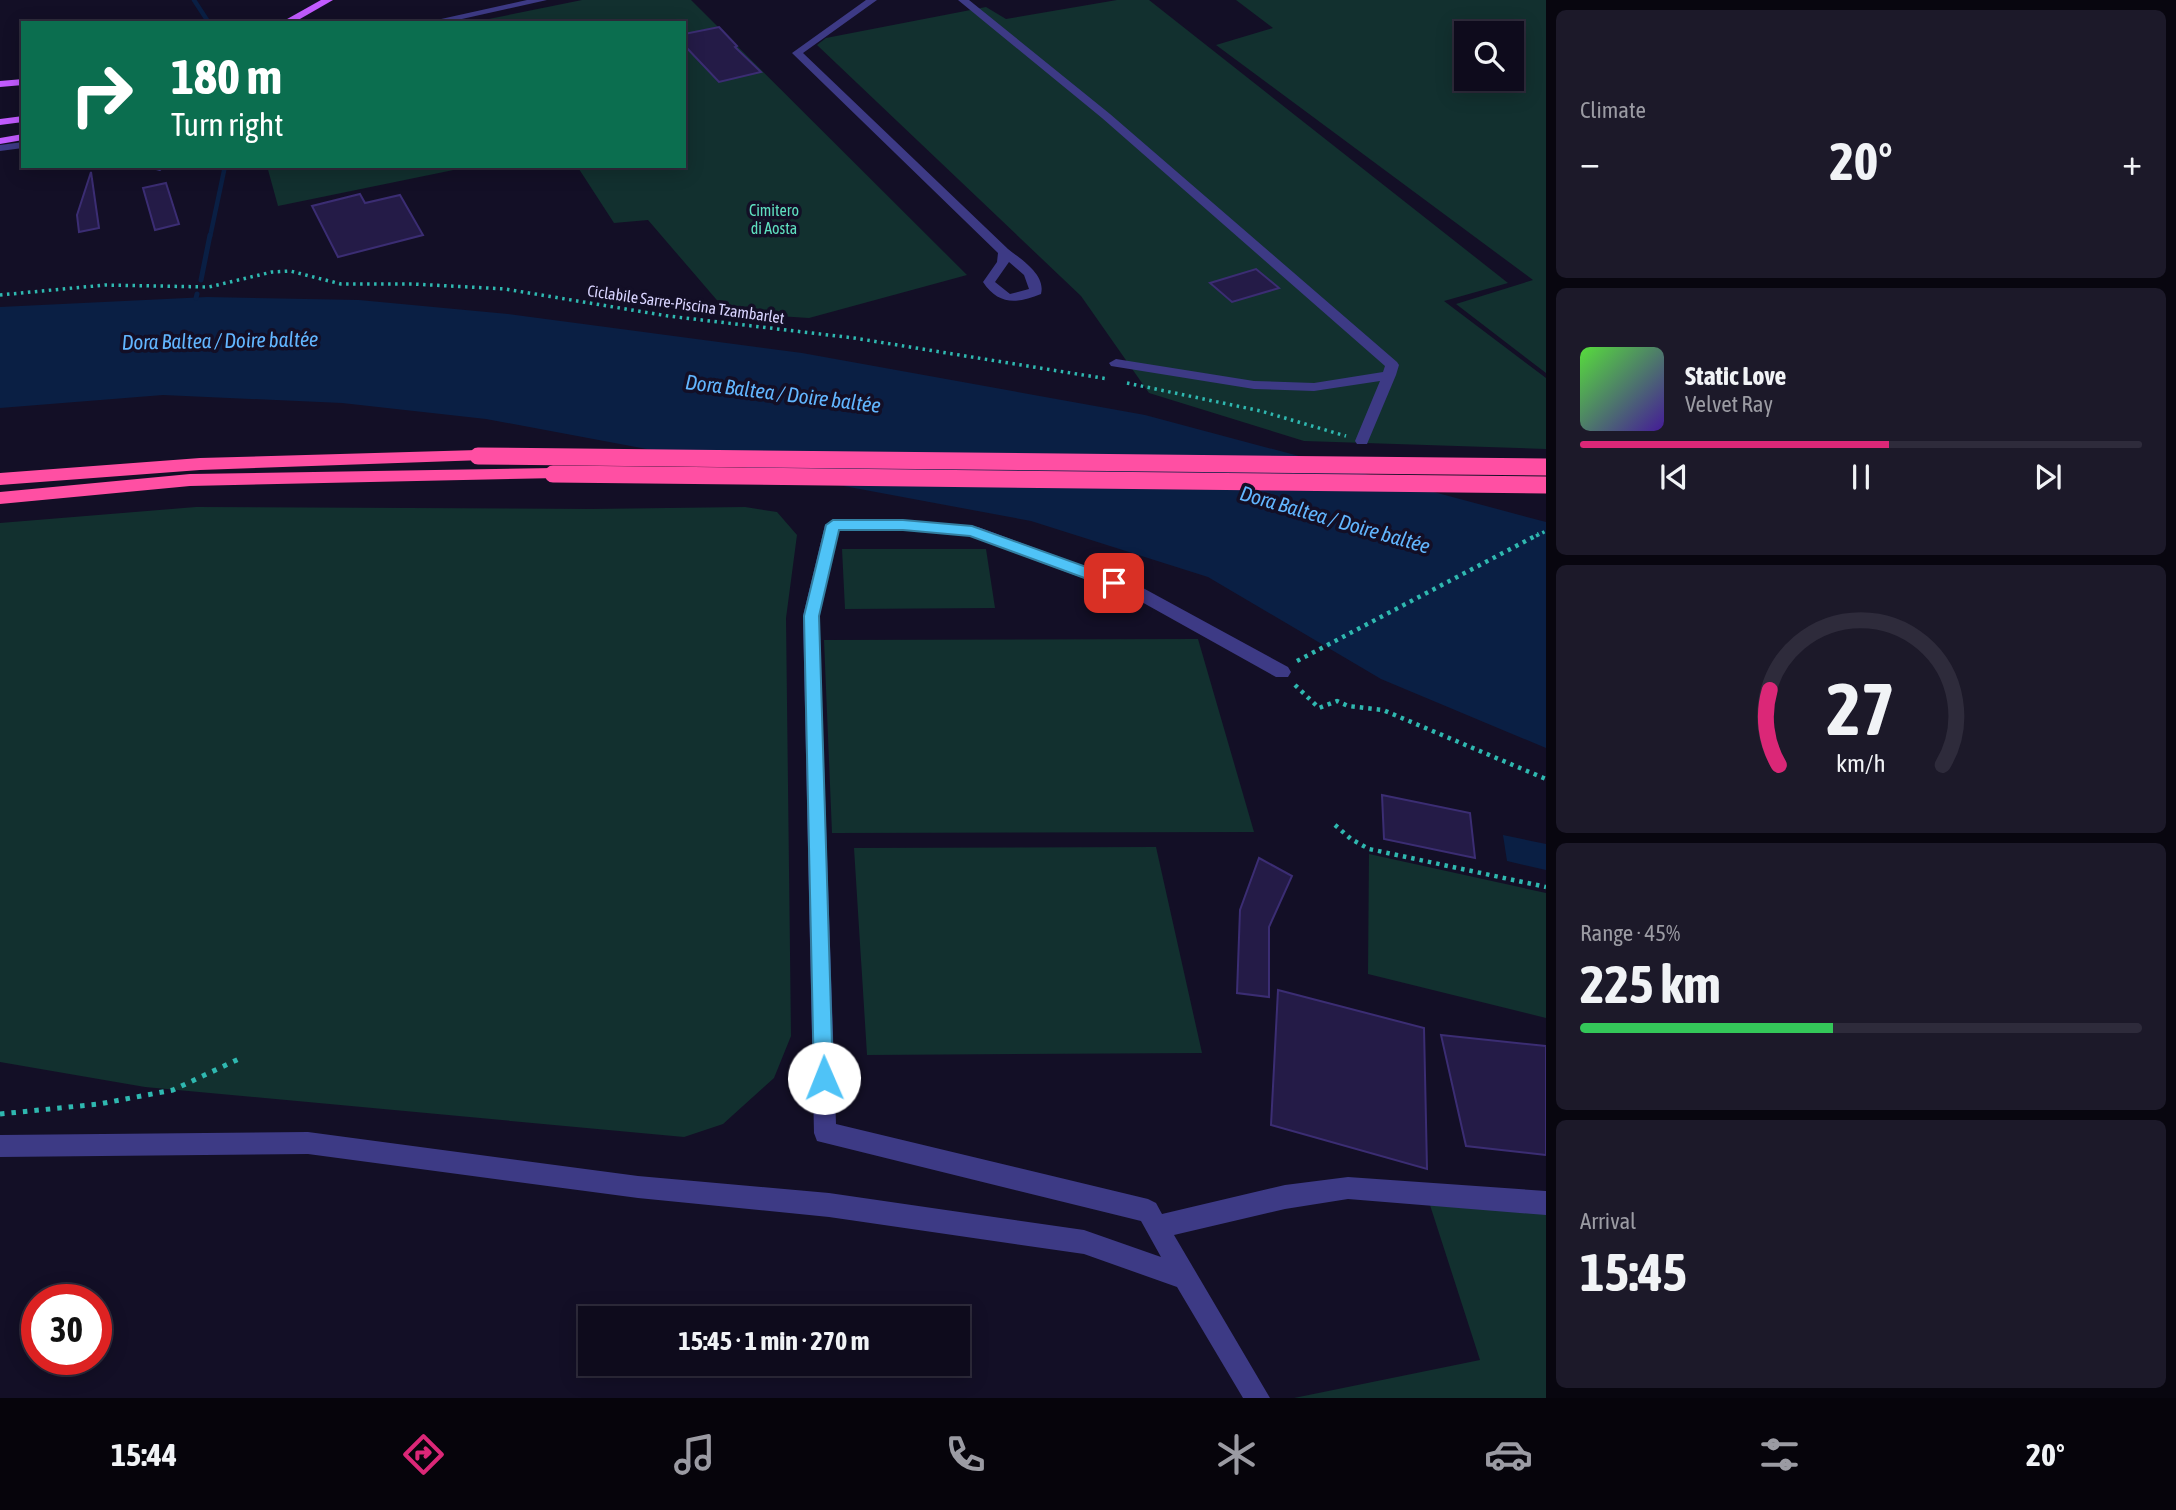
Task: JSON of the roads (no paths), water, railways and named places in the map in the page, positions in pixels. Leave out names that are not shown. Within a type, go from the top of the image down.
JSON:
[{"type":"highway","points":[[0,479],[200,464],[478,456],[1546,467]]},
{"type":"highway","points":[[0,498],[190,480],[553,474],[1546,485]]},
{"type":"main road","points":[[289,21],[328,0]]},
{"type":"main road","points":[[0,84],[21,82]]},
{"type":"main road","points":[[0,122],[21,119]]},
{"type":"main road","points":[[0,141],[21,137]]},
{"type":"street","points":[[438,21],[542,0]]},
{"type":"street","points":[[873,0],[797,53],[1004,252]]},
{"type":"street","points":[[963,0],[1106,116],[1392,365],[1362,441]]},
{"type":"street","points":[[0,148],[21,145]]},
{"type":"street","points":[[1116,363],[1254,385],[1314,387],[1389,375]]},
{"type":"street","points":[[1258,1398],[1148,1211],[825,1133],[811,616],[833,525],[903,525],[972,531],[1137,592],[1286,668]]},
{"type":"street","points":[[0,1146],[308,1143],[638,1187],[829,1205],[1084,1242],[1185,1278]]},
{"type":"street","points":[[1157,1227],[1285,1197],[1348,1188],[1546,1203]]},
{"type":"water","name":"Dora Baltea / Doire baltée","points":[[207,297],[359,300],[508,314],[802,353],[1145,415],[1546,522],[1546,748],[1381,679],[1208,577],[1031,521],[486,419],[342,403],[163,395],[0,408],[0,307]]},
{"type":"water","points":[[1503,835],[1546,844],[1546,870],[1507,861]]},
{"type":"waterway","points":[[194,0],[208,21]]},
{"type":"waterway","points":[[210,237],[225,168]]},
{"type":"waterway","points":[[201,280],[210,235]]},
{"type":"waterway","points":[[196,298],[197,294]]},
{"type":"park label","name":"Cimitero di Aosta","points":[[774,219]]}]
